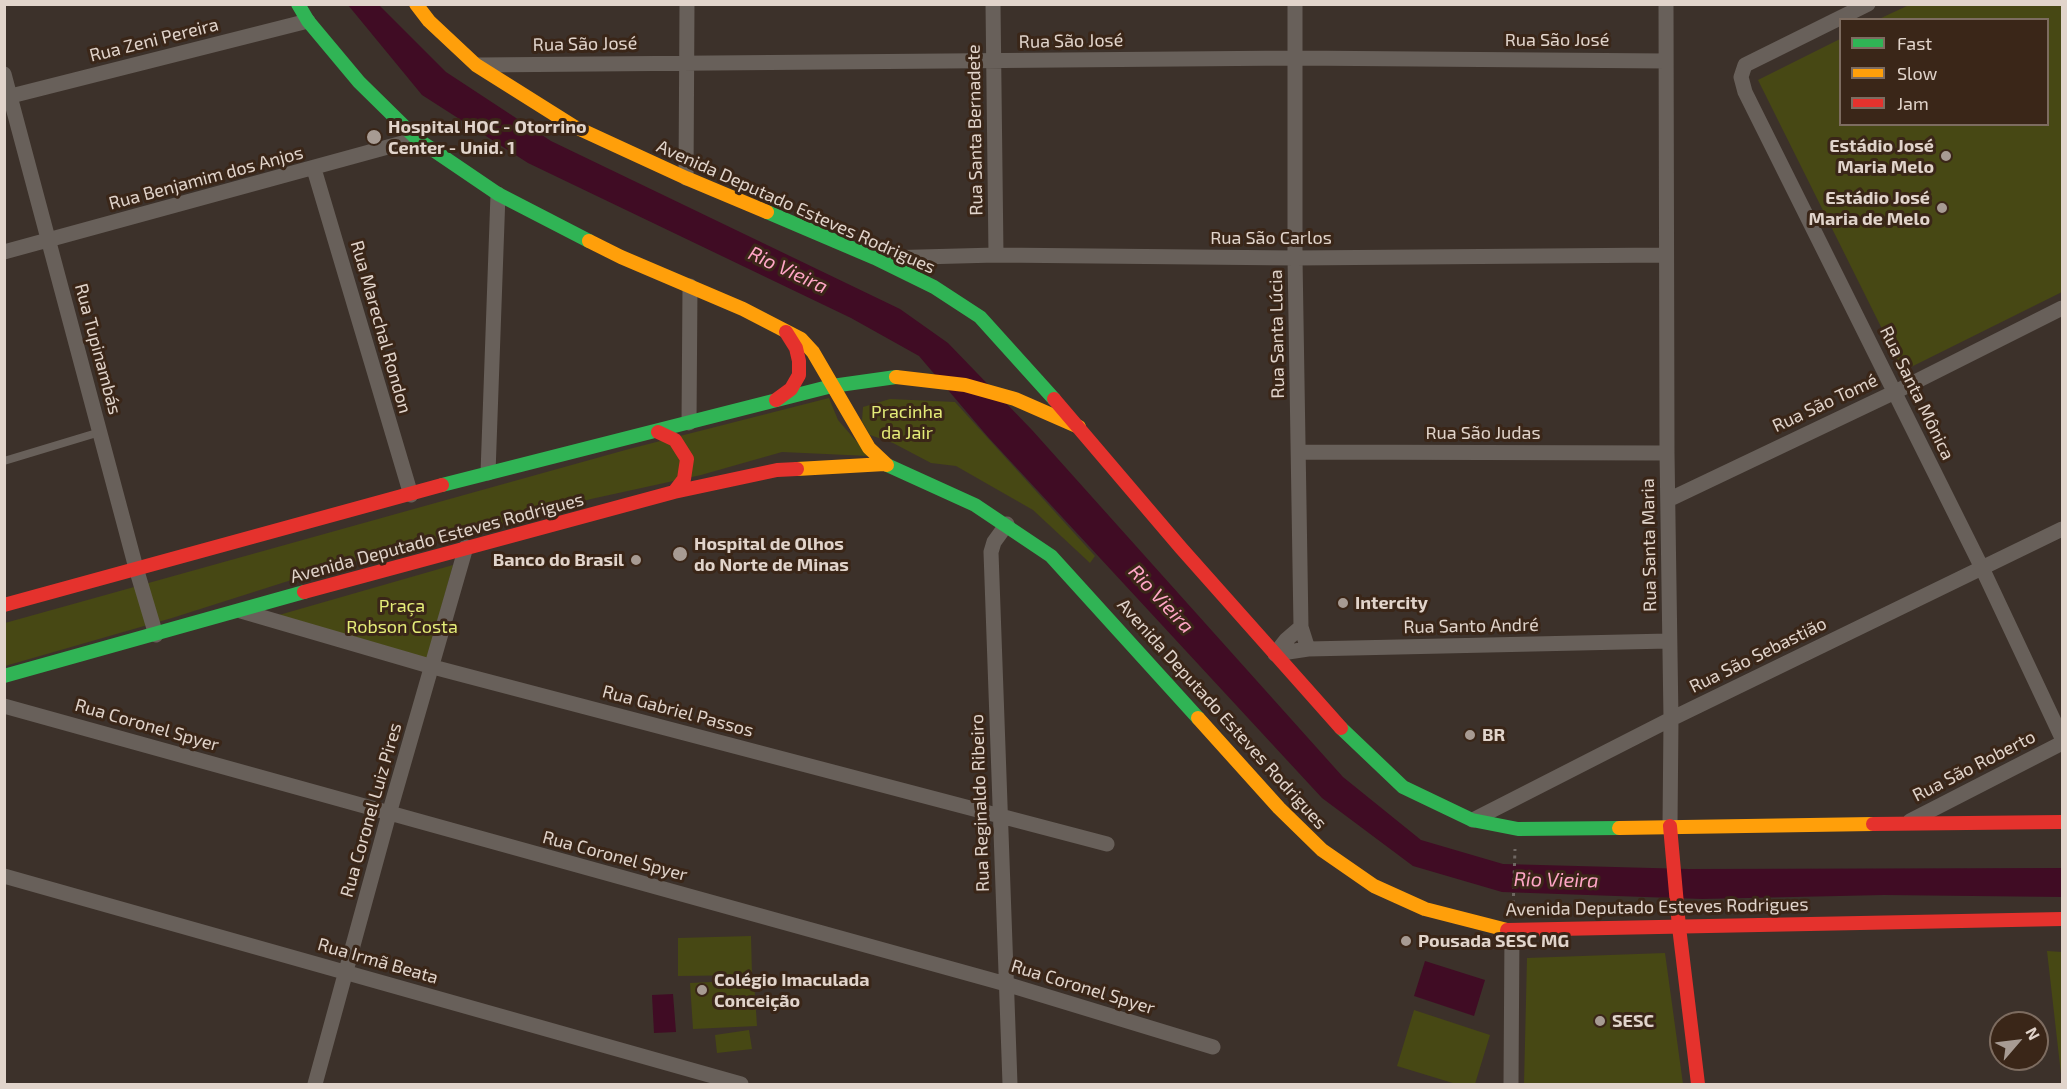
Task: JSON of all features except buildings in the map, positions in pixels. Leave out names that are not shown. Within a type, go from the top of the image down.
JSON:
[{"type":"main road","name":"Avenida Deputado Esteves Rodrigues","points":[[298,4],[308,21],[359,82],[417,139],[498,194],[621,257],[783,328],[808,345],[869,448],[885,464],[975,505],[1007,524],[1051,556],[1086,592],[1279,808],[1322,850],[1374,886],[1425,909],[1512,931],[2062,919]]},
{"type":"main road","name":"Avenida Deputado Esteves Rodrigues","points":[[416,4],[429,21],[476,65],[573,126],[686,178],[875,258],[934,287],[980,317],[1082,429],[1181,548],[1336,724],[1403,787],[1472,820],[1518,829],[2062,822]]},
{"type":"main road","points":[[776,400],[791,389],[800,375],[796,348],[783,328]]},
{"type":"main road","name":"Avenida Deputado Esteves Rodrigues","points":[[4,605],[488,474],[832,386],[902,376],[965,385],[1015,399],[1082,429]]},
{"type":"main road","points":[[658,432],[675,440],[687,459],[684,479],[674,492]]},
{"type":"main road","name":"Avenida Deputado Esteves Rodrigues","points":[[4,676],[466,547],[674,492],[777,470],[885,464]]},
{"type":"main road","name":"Rua Santa Maria","points":[[1670,826],[1676,903],[1698,1084]]},
{"type":"street","points":[[686,178],[687,4]]},
{"type":"street","name":"Rua Santa Bernadete","points":[[993,4],[996,255]]},
{"type":"street","name":"Rua Santa Lúcia","points":[[1295,4],[1295,258],[1300,452],[1301,627],[1308,649]]},
{"type":"street","name":"Rua Santa Maria","points":[[1666,4],[1670,826]]},
{"type":"street","name":"Rua Santa Mônica","points":[[1840,18],[1868,4]]},
{"type":"street","name":"Rua Santa Mônica","points":[[1839,18],[1745,65],[1741,76],[1745,92],[1982,568],[2062,738]]},
{"type":"street","name":"Rua Zeni Pereira","points":[[11,96],[308,21]]},
{"type":"street","name":"Rua São José","points":[[476,65],[1295,58],[1666,60]]},
{"type":"street","name":"Rua Tupinambás","points":[[4,74],[156,635]]},
{"type":"street","name":"Rua Benjamim dos Anjos","points":[[4,252],[417,139]]},
{"type":"street","name":"Rua Marechal Rondon","points":[[314,169],[411,495]]},
{"type":"street","points":[[488,474],[498,194]]},
{"type":"street","name":"Rua São Carlos","points":[[875,258],[996,255],[1295,258],[1666,255]]},
{"type":"street","points":[[690,286],[690,423]]},
{"type":"street","name":"Rua São Tomé","points":[[1668,500],[1895,392],[2062,308]]},
{"type":"street","name":"Rua São Judas","points":[[1300,452],[1667,453]]},
{"type":"street","name":"Rua Reginaldo Ribeiro","points":[[1007,524],[994,542],[991,552],[1010,1084]]},
{"type":"street","name":"Rua São Sebastião","points":[[1472,820],[1671,718],[2062,529]]},
{"type":"street","name":"Rua Coronel Luiz Pires","points":[[315,1084],[389,814],[466,547]]},
{"type":"street","name":"Rua Gabriel Passos","points":[[241,611],[433,667],[1107,844]]},
{"type":"street","points":[[1275,654],[1301,627]]},
{"type":"street","name":"Rua Santo André","points":[[1275,654],[1308,649],[1669,641]]},
{"type":"street","name":"Rua Coronel Spyer","points":[[4,706],[1006,984],[1214,1047]]},
{"type":"street","name":"Rua São Roberto","points":[[1904,824],[2062,743]]},
{"type":"street","name":"Rua Irmã Beata","points":[[4,876],[741,1084]]},
{"type":"street","points":[[1510,1084],[1512,931]]},
{"type":"lane","points":[[4,461],[100,432]]},
{"type":"path","points":[[1513,911],[1516,841]]},
{"type":"green space","name":"Estádio José Maria de Melo","points":[[1909,5],[2062,5],[2062,292],[1903,371],[1758,80],[1839,40],[1839,126],[2049,126],[2049,18],[1881,18]]},
{"type":"green space","points":[[829,398],[838,420],[869,456],[782,452],[701,475],[591,499],[326,569],[172,618],[5,666],[5,623],[629,449]]},
{"type":"green space","name":"Pracinha da Jair","points":[[890,399],[955,402],[1095,556],[1090,563],[1033,510],[956,466],[931,463],[893,443],[870,435],[862,421],[863,407]]},
{"type":"green space","name":"Praça Robson Costa","points":[[453,565],[426,663],[279,615]]},
{"type":"green space","points":[[751,936],[752,975],[678,976],[678,938]]},
{"type":"green space","points":[[2047,951],[2062,952],[2062,1083]]},
{"type":"green space","name":"SESC","points":[[1665,953],[1683,1084],[1524,1084],[1527,958]]},
{"type":"green space","points":[[754,980],[757,1026],[693,1029],[690,983]]},
{"type":"green space","points":[[1414,1010],[1490,1035],[1475,1084],[1456,1084],[1397,1066]]},
{"type":"green space","points":[[749,1030],[752,1049],[717,1053],[715,1035]]},
{"type":"water","name":"Rio Vieira","points":[[348,5],[379,5],[446,72],[551,141],[900,309],[948,343],[1032,430],[1343,777],[1421,840],[1503,864],[1689,869],[2062,868],[2062,897],[1884,895],[1702,899],[1502,892],[1413,866],[1322,798],[988,437],[919,356],[851,318],[528,163],[422,95]]},
{"type":"water","points":[[1425,961],[1485,980],[1474,1016],[1414,996]]},
{"type":"water","points":[[673,994],[676,1032],[654,1033],[652,995]]},
{"type":"traffic: fast","points":[[298,4],[308,21],[359,82],[417,139],[498,194],[589,241]]},
{"type":"traffic: fast","points":[[767,212],[875,258],[934,287],[980,317],[1054,399]]},
{"type":"traffic: fast","points":[[442,485],[832,386],[896,377]]},
{"type":"traffic: fast","points":[[887,465],[975,505],[1051,556],[1198,718]]},
{"type":"traffic: fast","points":[[4,676],[304,592]]},
{"type":"traffic: fast","points":[[1341,728],[1403,787],[1472,820],[1518,829],[1619,828]]},
{"type":"traffic: slow","points":[[416,4],[429,21],[476,65],[573,126],[767,212]]},
{"type":"traffic: slow","points":[[589,241],[743,309],[801,339],[813,352],[869,448],[887,465]]},
{"type":"traffic: slow","points":[[896,377],[965,385],[1015,399],[1079,427]]},
{"type":"traffic: slow","points":[[797,469],[885,464]]},
{"type":"traffic: slow","points":[[1198,718],[1279,808],[1322,850],[1374,886],[1425,909],[1507,930]]},
{"type":"traffic: slow","points":[[1619,828],[1873,824]]},
{"type":"traffic: jam","points":[[776,400],[791,389],[799,375],[796,348],[786,332]]},
{"type":"traffic: jam","points":[[1054,399],[1181,548],[1341,728]]},
{"type":"traffic: jam","points":[[658,432],[675,440],[687,459],[684,479],[674,492]]},
{"type":"traffic: jam","points":[[304,592],[674,492],[777,470],[797,469]]},
{"type":"traffic: jam","points":[[4,605],[442,485]]},
{"type":"traffic: jam","points":[[1873,824],[2062,822]]},
{"type":"traffic: jam","points":[[1670,826],[1679,927],[1698,1084]]},
{"type":"traffic: jam","points":[[1507,930],[2062,919]]},
{"type":"place","name":"Hospital HOC - Otorrino Center - Unid. 1","points":[[374,137]]},
{"type":"place","name":"Estádio José Maria Melo","points":[[1946,156]]},
{"type":"place","name":"Estádio José Maria de Melo","points":[[1942,208]]},
{"type":"place","name":"Hospital de Olhos do Norte de Minas","points":[[680,554]]},
{"type":"place","name":"Banco do Brasil","points":[[636,560]]},
{"type":"place","name":"Intercity","points":[[1343,603]]},
{"type":"place","name":"BR","points":[[1470,735]]},
{"type":"place","name":"Pousada SESC MG","points":[[1406,941]]},
{"type":"place","name":"Colégio Imaculada Conceição","points":[[702,990]]},
{"type":"place","name":"SESC","points":[[1600,1021]]}]
